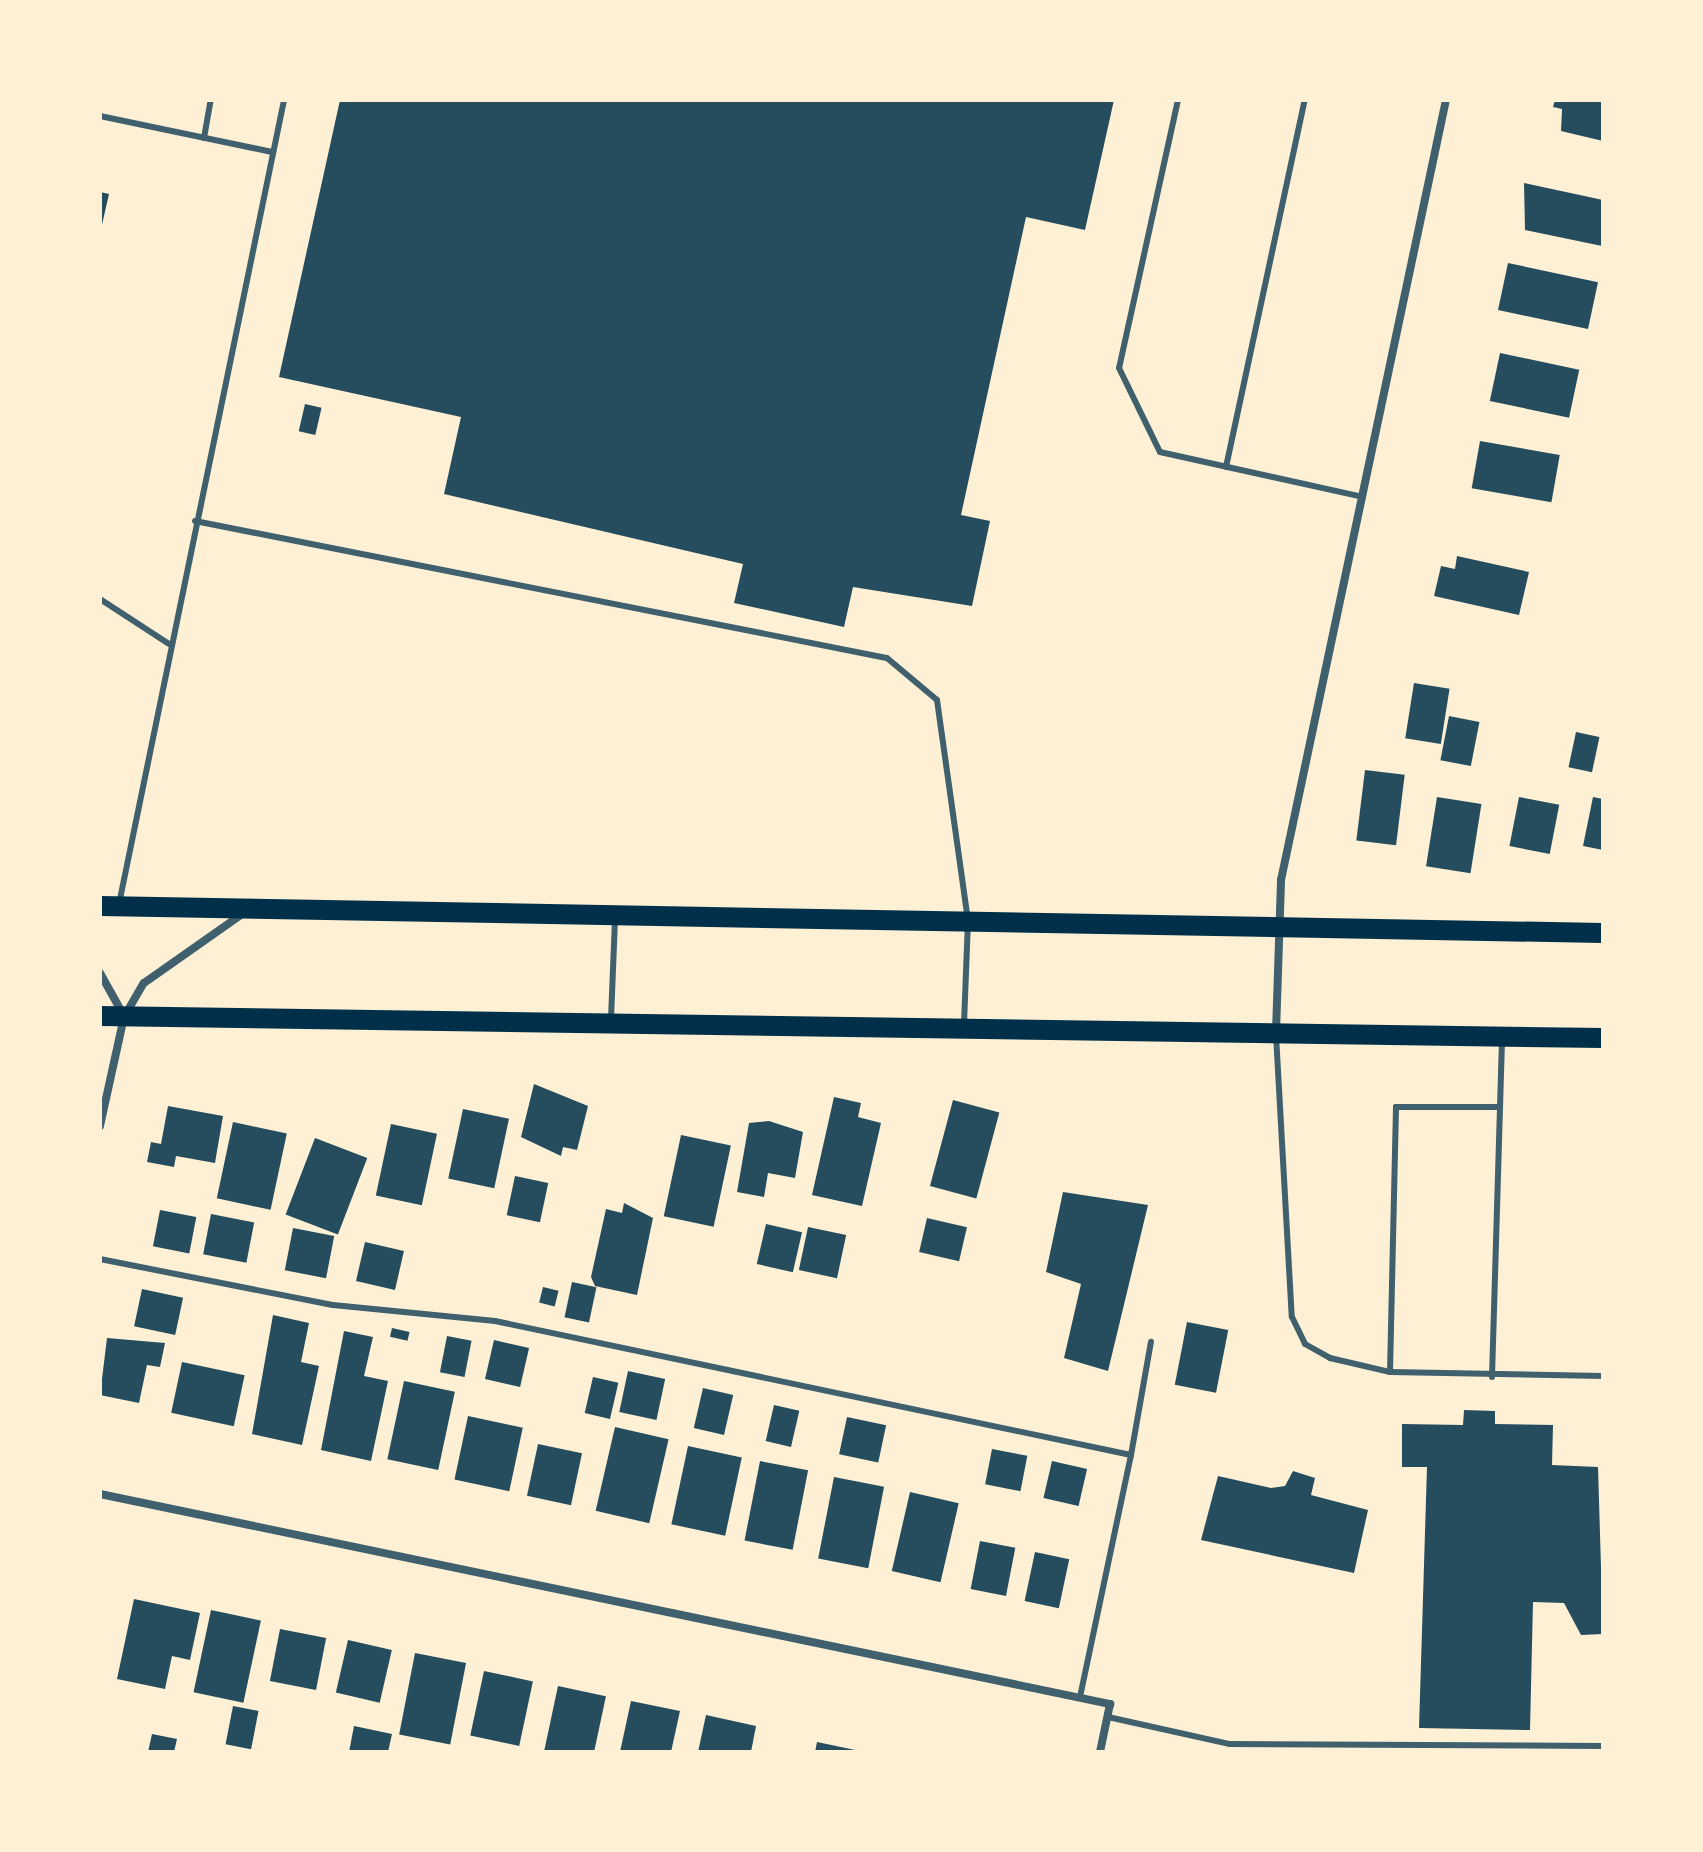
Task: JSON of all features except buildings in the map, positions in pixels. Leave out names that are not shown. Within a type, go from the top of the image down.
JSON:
[{"type":"main road","points":[[109,906],[968,920],[1275,931],[1603,933]]},
{"type":"main road","points":[[100,1016],[1603,1038]]},
{"type":"street","points":[[1276,1032],[1275,931],[1359,496],[1446,100]]},
{"type":"street","points":[[100,1126],[124,1017],[160,968],[251,908]]},
{"type":"street","points":[[100,973],[124,1017]]},
{"type":"street","points":[[100,1494],[1110,1704],[1100,1752]]},
{"type":"lane","points":[[204,138],[211,100]]},
{"type":"lane","points":[[109,906],[169,644],[284,100]]},
{"type":"lane","points":[[1178,100],[1119,368],[1160,452],[1359,496]]},
{"type":"lane","points":[[1226,467],[1305,100]]},
{"type":"lane","points":[[100,116],[273,152]]},
{"type":"lane","points":[[195,521],[887,658],[937,700],[968,920],[964,1028]]},
{"type":"lane","points":[[100,599],[169,644]]},
{"type":"lane","points":[[611,1023],[615,914]]},
{"type":"lane","points":[[1276,1032],[1292,1317],[1305,1344],[1330,1358],[1390,1372],[1492,1377],[1603,1376]]},
{"type":"lane","points":[[1492,1377],[1502,1036]]},
{"type":"lane","points":[[1390,1372],[1396,1107],[1500,1107]]},
{"type":"lane","points":[[100,1259],[333,1305],[495,1321],[1131,1455]]},
{"type":"lane","points":[[1080,1698],[1131,1455],[1151,1342]]},
{"type":"lane","points":[[1108,1717],[1230,1744],[1603,1746]]},
{"type":"lane","points":[[1229,1752],[1230,1744]]}]
